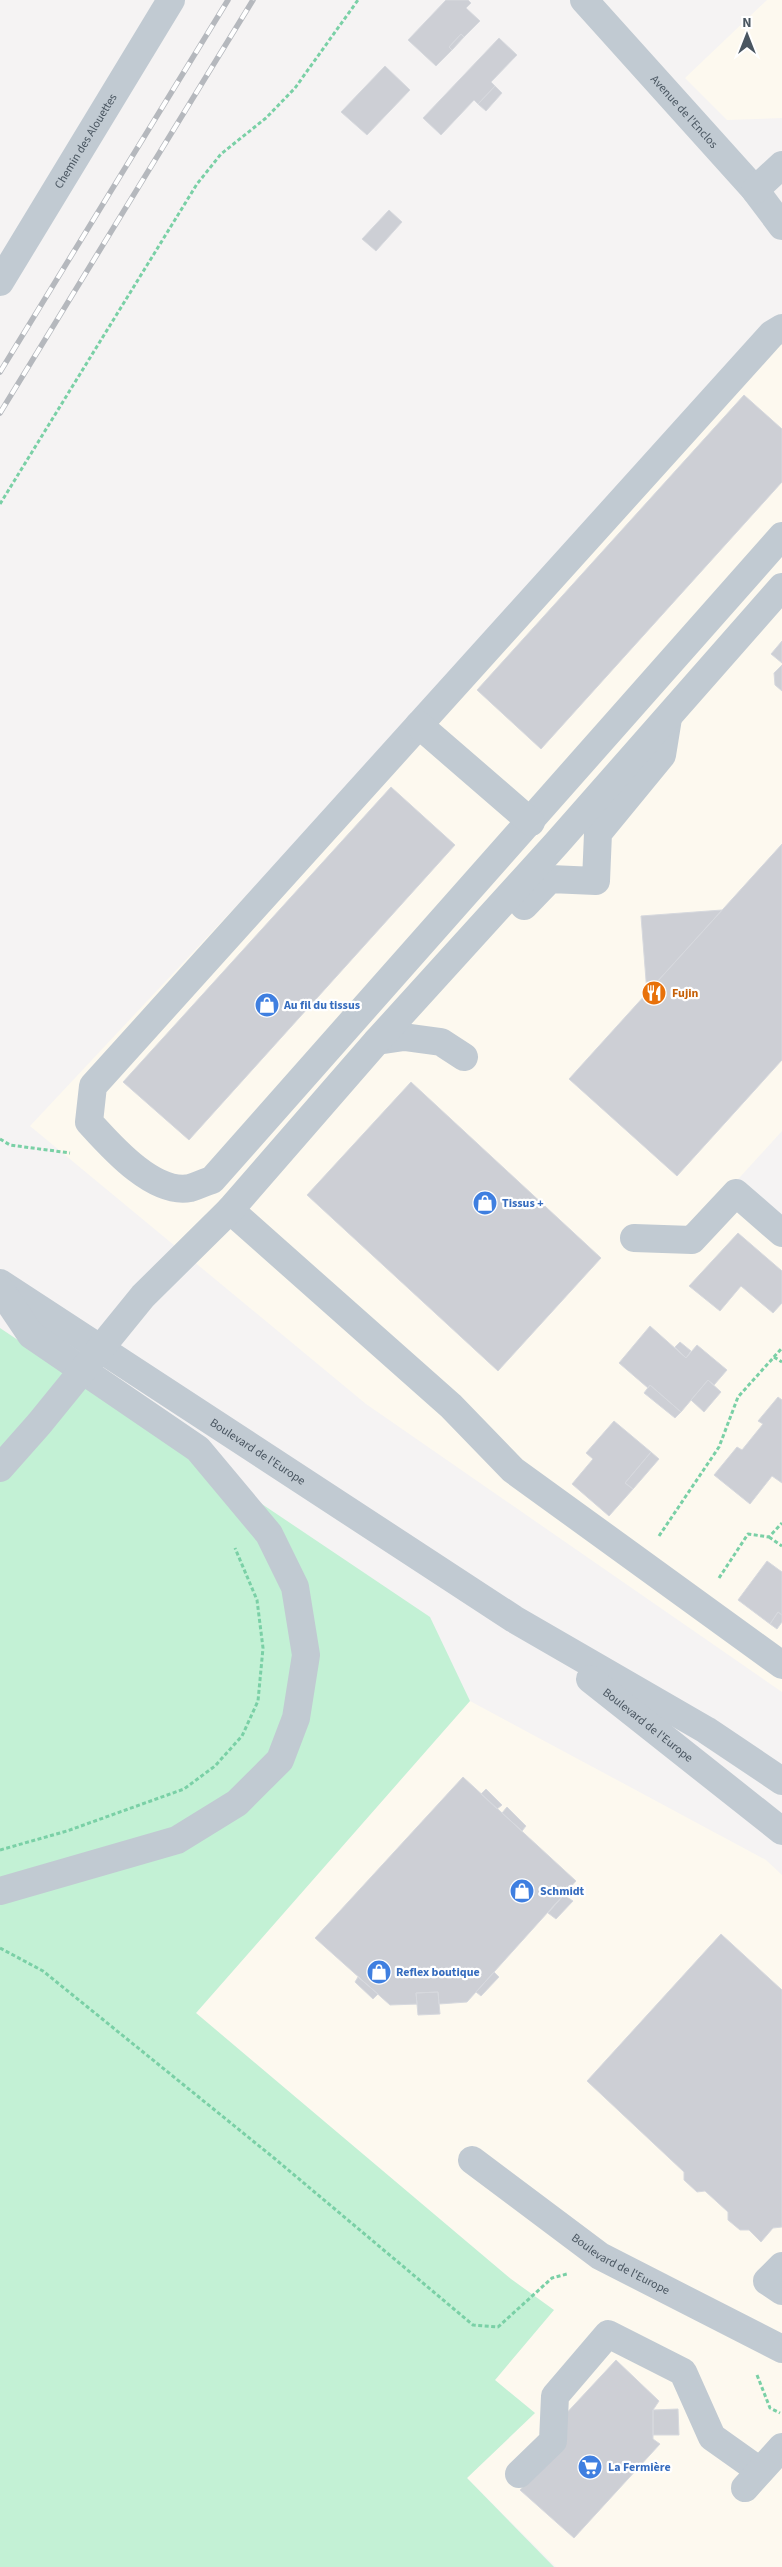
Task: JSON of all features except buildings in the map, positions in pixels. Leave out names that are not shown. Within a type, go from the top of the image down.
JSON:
[{"type":"street","name":"Chemin des Alouettes","points":[[0,282],[171,0]]},
{"type":"street","name":"Avenue de l'Enclos","points":[[584,0],[756,190],[782,226]]},
{"type":"street","points":[[756,190],[782,165]]},
{"type":"street","points":[[779,335],[419,725],[93,1086],[89,1122],[124,1161],[163,1185],[188,1188],[212,1180],[782,536]]},
{"type":"street","points":[[0,1468],[39,1424],[143,1296],[230,1210],[377,1041],[470,940],[782,587]]},
{"type":"street","points":[[470,940],[498,934],[550,879],[596,881],[598,833],[662,756],[668,718]]},
{"type":"street","points":[[419,725],[530,822]]},
{"type":"street","points":[[377,1041],[404,1037],[441,1042],[464,1057]]},
{"type":"street","points":[[634,1238],[692,1240],[736,1193],[782,1234]]},
{"type":"street","points":[[230,1210],[451,1406],[513,1470],[782,1665]]},
{"type":"street","name":"Boulevard de l'Europe","points":[[0,1283],[514,1619],[706,1730],[782,1781]]},
{"type":"street","points":[[0,1289],[30,1335],[198,1449],[269,1534],[295,1587],[306,1655],[296,1718],[280,1760],[237,1803],[176,1840],[0,1891]]},
{"type":"street","name":"Boulevard de l'Europe","points":[[514,1619],[782,1832]]},
{"type":"street","name":"Boulevard de l'Europe","points":[[472,2160],[600,2256],[782,2349]]},
{"type":"street","points":[[782,2266],[767,2281],[782,2291]]},
{"type":"street","points":[[519,2474],[553,2441],[555,2396],[608,2334],[683,2372],[712,2437],[753,2480],[782,2447]]},
{"type":"path","points":[[0,504],[197,184],[221,154],[266,118],[295,88],[358,0]]},
{"type":"path","points":[[0,1139],[10,1146],[27,1147]]},
{"type":"path","points":[[640,1562],[719,1447],[738,1397],[782,1348]]},
{"type":"path","points":[[774,1357],[782,1362]]},
{"type":"path","points":[[769,1537],[782,1523]]},
{"type":"path","points":[[700,1606],[748,1534],[769,1537],[782,1546]]},
{"type":"path","points":[[0,1850],[67,1831],[184,1789],[215,1766],[242,1736],[258,1701],[263,1648],[257,1600],[232,1541]]},
{"type":"path","points":[[0,1948],[43,1971],[274,2158],[473,2325],[498,2327],[552,2278],[576,2272],[600,2256]]},
{"type":"shaded area","points":[[767,0],[782,0],[782,118],[727,120],[685,78]]},
{"type":"shaded area","points":[[782,324],[782,1131],[730,1188],[782,1233],[782,1692],[366,1404],[30,1126]]},
{"type":"shaded area","points":[[470,1701],[766,1860],[782,1875],[782,2567],[556,2567],[467,2478],[535,2413],[495,2380],[554,2310],[511,2279],[196,2013]]},
{"type":"green space","points":[[0,1328],[430,1617],[470,1701],[196,2013],[511,2279],[554,2310],[495,2380],[535,2413],[467,2478],[554,2567],[0,2567]]},
{"type":"railway","points":[[0,372],[228,0]]},
{"type":"railway","points":[[0,413],[253,0]]},
{"type":"place","name":"Fujin","points":[[654,993]]},
{"type":"place","name":"Au fil du tissus","points":[[267,1005]]},
{"type":"place","name":"Tissus +","points":[[485,1203]]},
{"type":"place","name":"Schmidt","points":[[522,1891]]},
{"type":"place","name":"Reflex boutique","points":[[379,1972]]},
{"type":"place","name":"La Fermière","points":[[590,2467]]}]
